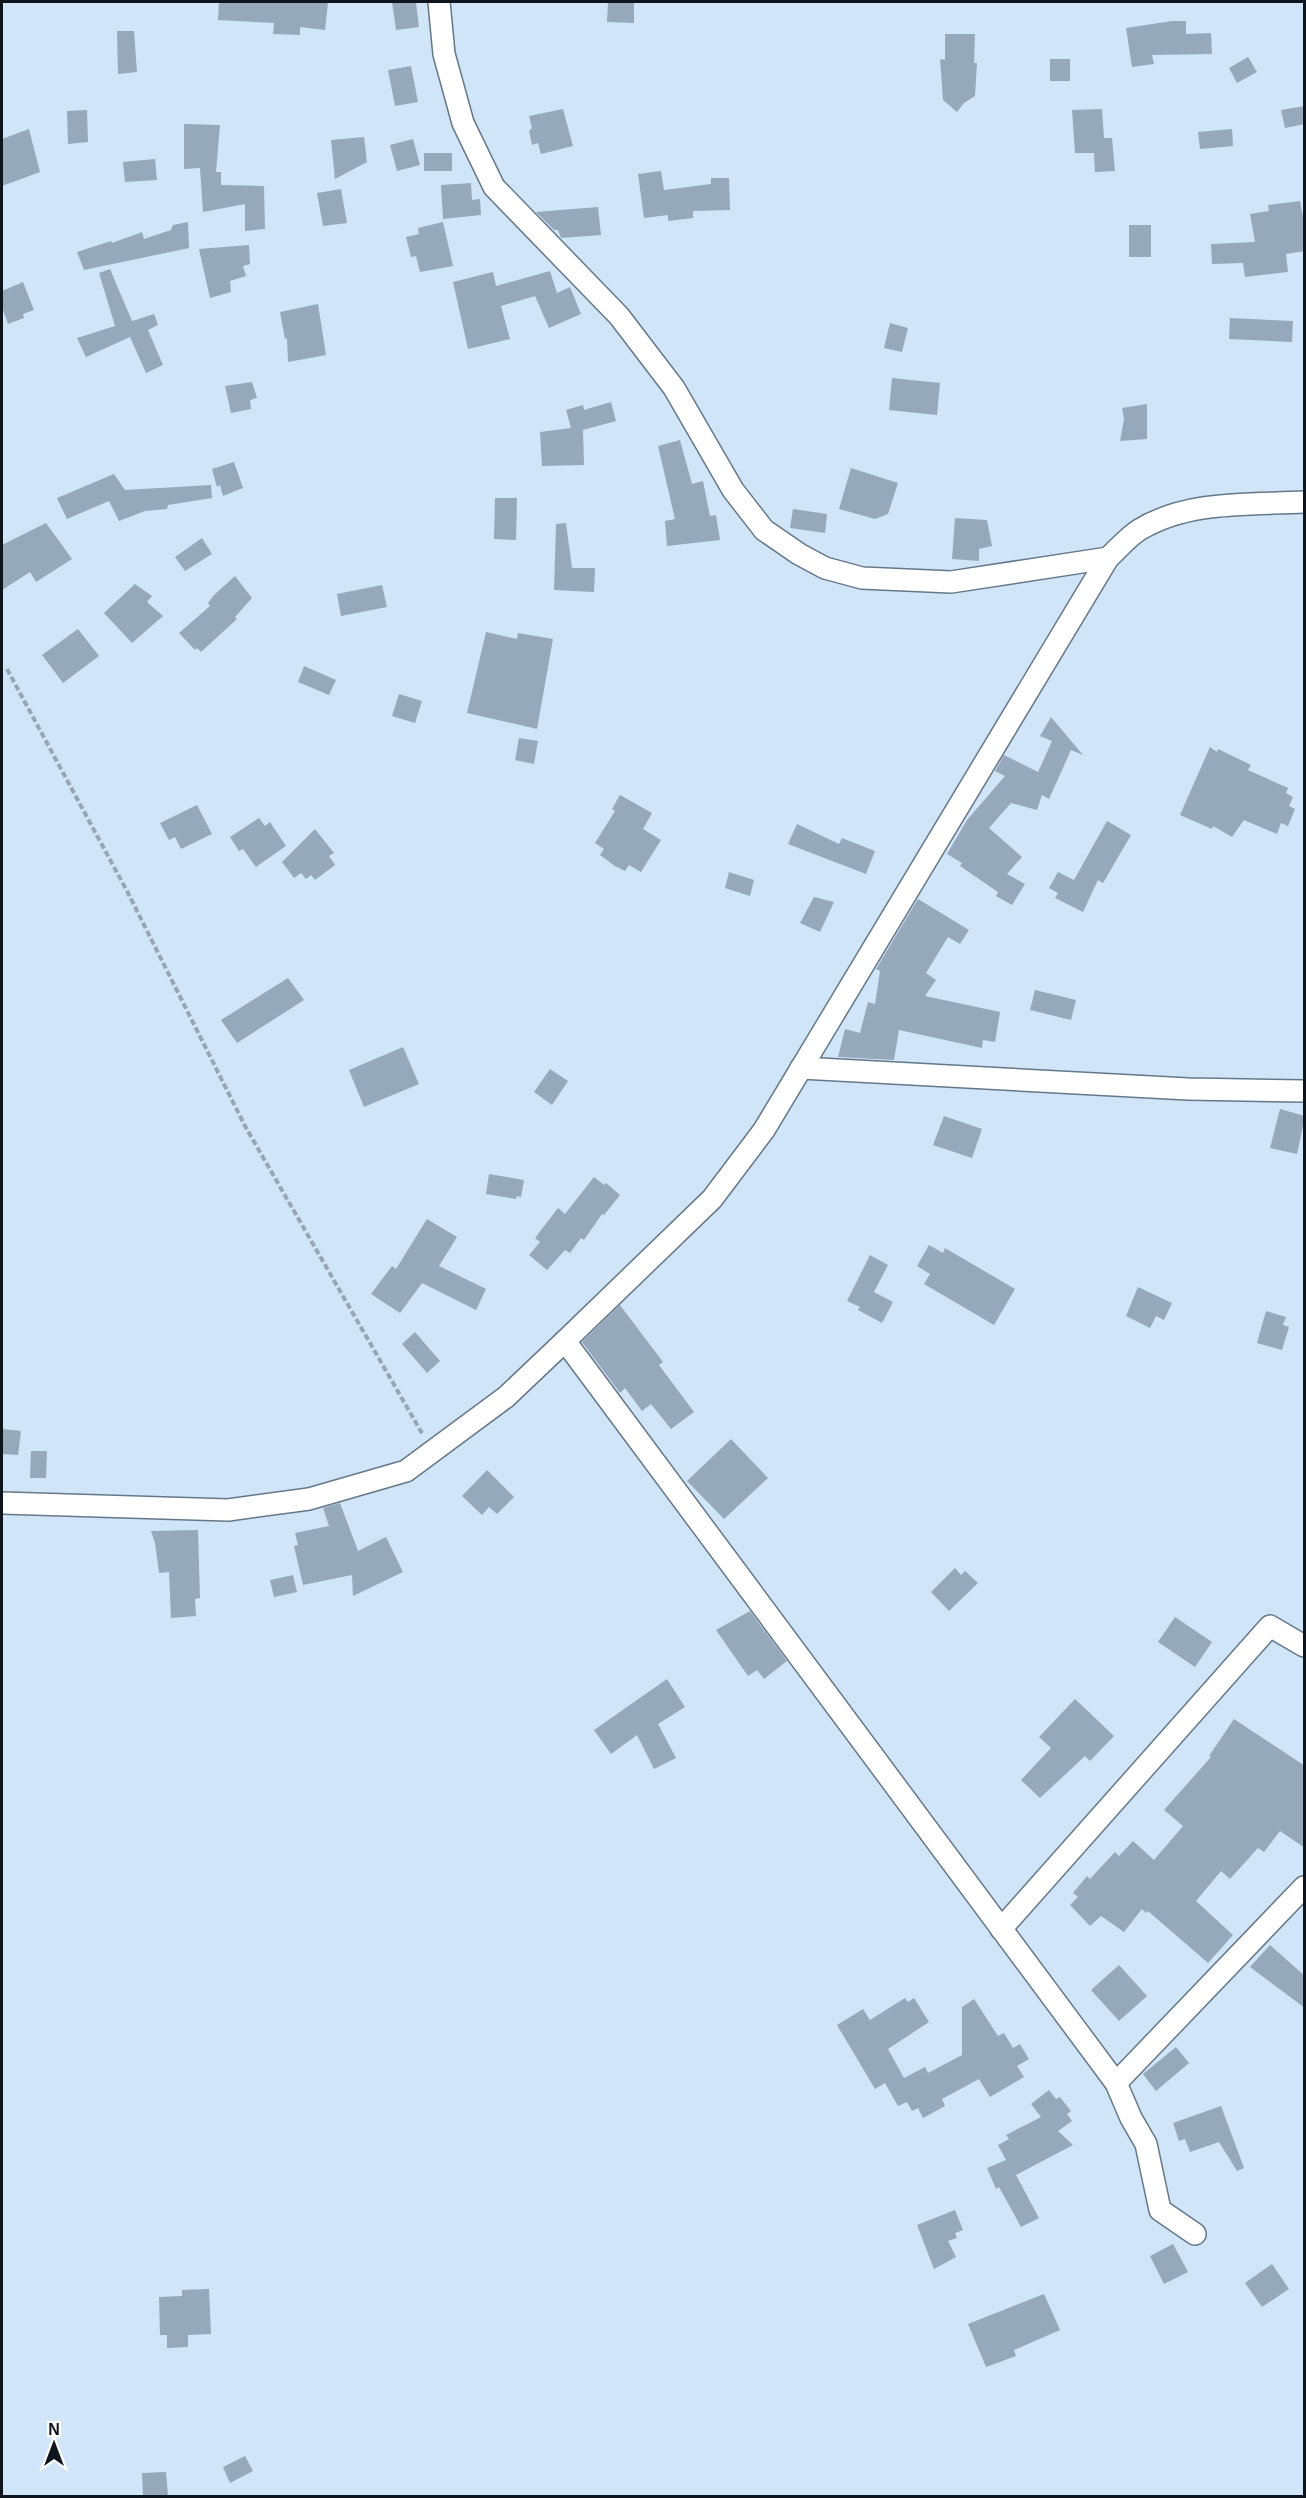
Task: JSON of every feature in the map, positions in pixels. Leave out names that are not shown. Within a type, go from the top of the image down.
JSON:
[{"type":"street","points":[[439,2],[444,54],[463,123],[494,187],[619,316],[674,388],[733,490],[764,530],[799,554],[825,568],[862,578],[951,582],[1108,558]]},
{"type":"street","points":[[2,1503],[228,1510],[320,1496],[406,1471],[506,1397],[712,1199],[764,1130],[1108,558],[1138,531],[1169,516],[1205,507],[1305,502]]},
{"type":"street","points":[[801,1068],[1188,1089],[1305,1091]]},
{"type":"street","points":[[565,1341],[1116,2083],[1131,2118],[1146,2144],[1160,2210],[1195,2234]]},
{"type":"street","points":[[1001,1929],[1270,1626],[1305,1646]]},
{"type":"street","points":[[1116,2083],[1305,1887]]},
{"type":"path","points":[[7,669],[128,893],[245,1126],[433,1451]]},
{"type":"building","points":[[219,2],[328,2],[325,30],[300,27],[300,35],[273,34],[274,23],[218,20]]},
{"type":"building","points":[[392,2],[416,2],[419,27],[396,30]]},
{"type":"building","points":[[608,2],[634,2],[634,23],[607,22]]},
{"type":"building","points":[[1186,21],[1186,34],[1211,33],[1212,54],[1152,55],[1154,64],[1132,67],[1126,28]]},
{"type":"building","points":[[117,31],[134,31],[137,72],[118,74]]},
{"type":"building","points":[[945,34],[975,34],[974,63],[977,63],[975,96],[964,103],[957,112],[943,100],[940,59],[945,60]]},
{"type":"building","points":[[1248,57],[1257,72],[1237,83],[1229,68]]},
{"type":"building","points":[[1050,59],[1070,59],[1070,81],[1050,81]]},
{"type":"building","points":[[411,66],[418,102],[395,106],[388,70]]},
{"type":"building","points":[[1305,106],[1305,124],[1285,128],[1281,110]]},
{"type":"building","points":[[563,109],[573,146],[541,154],[538,143],[532,145],[529,116]]},
{"type":"building","points":[[1102,109],[1104,138],[1112,138],[1115,171],[1095,172],[1094,153],[1075,153],[1072,110]]},
{"type":"building","points":[[87,110],[88,142],[68,144],[67,111]]},
{"type":"building","points":[[184,124],[220,125],[216,172],[221,172],[221,185],[264,186],[265,229],[245,231],[245,204],[203,212],[200,168],[184,169]]},
{"type":"building","points":[[29,129],[40,172],[2,186],[2,139]]},
{"type":"building","points":[[1232,129],[1233,146],[1200,149],[1198,132]]},
{"type":"building","points":[[364,137],[367,162],[335,179],[331,140]]},
{"type":"building","points":[[413,139],[420,165],[397,171],[390,145]]},
{"type":"building","points":[[424,153],[452,153],[452,171],[424,171]]},
{"type":"building","points":[[155,159],[157,180],[125,182],[123,162]]},
{"type":"building","points":[[661,171],[664,190],[711,184],[711,178],[729,178],[730,210],[693,211],[693,218],[668,221],[668,215],[644,218],[638,174]]},
{"type":"building","points":[[471,183],[472,200],[480,199],[481,215],[443,219],[441,185]]},
{"type":"building","points":[[341,189],[347,223],[323,226],[317,193]]},
{"type":"building","points":[[1300,201],[1305,227],[1305,251],[1286,254],[1288,272],[1245,277],[1243,263],[1212,264],[1211,244],[1255,242],[1250,214],[1269,211],[1268,205]]},
{"type":"building","points":[[598,207],[601,235],[561,238],[558,230],[554,230],[536,212]]},
{"type":"building","points":[[188,222],[189,248],[84,270],[77,252],[142,232],[144,239],[171,230],[173,225]]},
{"type":"building","points":[[443,222],[453,266],[420,272],[416,256],[411,257],[406,237],[419,234],[418,228]]},
{"type":"building","points":[[1129,225],[1151,225],[1151,257],[1129,257]]},
{"type":"building","points":[[249,245],[250,264],[243,266],[246,276],[230,281],[231,292],[210,298],[199,249]]},
{"type":"building","points":[[110,269],[132,321],[154,314],[158,325],[148,330],[163,365],[146,373],[130,337],[86,357],[77,338],[115,326],[99,273]]},
{"type":"building","points":[[550,271],[557,293],[570,287],[581,314],[549,328],[535,296],[501,306],[510,339],[468,349],[453,282],[493,272],[496,286]]},
{"type":"building","points":[[23,282],[34,310],[23,314],[24,318],[8,324],[2,307],[2,291]]},
{"type":"building","points":[[318,304],[326,355],[288,362],[287,338],[285,339],[280,312]]},
{"type":"building","points":[[1230,318],[1293,321],[1292,342],[1229,339]]},
{"type":"building","points":[[890,323],[908,328],[902,352],[884,348]]},
{"type":"building","points":[[892,378],[940,383],[937,415],[889,410]]},
{"type":"building","points":[[252,382],[257,398],[250,400],[251,409],[231,413],[225,386]]},
{"type":"building","points":[[611,402],[616,421],[583,430],[584,465],[542,466],[540,432],[571,428],[566,410],[583,405],[584,410]]},
{"type":"building","points":[[1147,404],[1147,439],[1120,441],[1124,419],[1122,408]]},
{"type":"building","points":[[680,440],[692,484],[703,481],[710,516],[716,515],[720,540],[667,546],[665,521],[675,519],[658,446]]},
{"type":"building","points":[[234,462],[243,488],[223,496],[220,485],[217,487],[212,469]]},
{"type":"building","points":[[851,468],[898,483],[888,514],[875,519],[839,509]]},
{"type":"building","points":[[114,474],[125,490],[211,485],[212,498],[168,505],[167,509],[145,511],[119,521],[109,501],[67,519],[57,498]]},
{"type":"building","points":[[495,498],[517,498],[516,540],[494,539]]},
{"type":"building","points":[[793,509],[827,514],[825,533],[790,528]]},
{"type":"building","points":[[955,518],[987,520],[992,546],[979,549],[979,561],[952,559]]},
{"type":"building","points":[[46,523],[72,559],[36,582],[30,572],[2,590],[2,545]]},
{"type":"building","points":[[566,523],[572,568],[595,568],[594,592],[554,590],[556,524]]},
{"type":"building","points":[[202,538],[212,554],[185,571],[175,557]]},
{"type":"building","points":[[235,576],[252,598],[235,617],[237,619],[201,652],[197,648],[195,650],[179,633],[210,606],[208,603],[214,595]]},
{"type":"building","points":[[135,584],[152,596],[147,602],[163,616],[132,643],[104,613]]},
{"type":"building","points":[[382,585],[387,607],[341,616],[337,594]]},
{"type":"building","points":[[78,629],[99,656],[63,683],[42,655]]},
{"type":"building","points":[[486,632],[517,639],[518,633],[553,639],[537,729],[467,713]]},
{"type":"building","points":[[304,666],[336,680],[329,695],[298,682]]},
{"type":"building","points":[[399,694],[422,701],[415,723],[392,716]]},
{"type":"building","points":[[1051,717],[1083,755],[1071,750],[1049,799],[1042,795],[1037,810],[1011,803],[989,828],[1022,857],[1007,874],[1025,884],[1012,905],[996,896],[998,892],[960,866],[962,863],[947,854],[967,820],[1005,776],[995,771],[1004,755],[1038,772],[1052,741],[1040,736]]},
{"type":"building","points":[[519,738],[538,741],[534,764],[515,760]]},
{"type":"building","points":[[1210,747],[1251,765],[1248,770],[1288,788],[1286,793],[1293,797],[1289,806],[1295,809],[1288,826],[1281,823],[1277,834],[1244,820],[1232,837],[1213,826],[1212,829],[1180,815]]},
{"type":"building","points":[[620,795],[652,813],[643,829],[661,840],[641,872],[629,865],[625,871],[615,866],[600,855],[604,849],[595,843],[615,811],[612,809]]},
{"type":"building","points":[[197,805],[212,834],[181,849],[175,837],[169,840],[160,823]]},
{"type":"building","points":[[259,818],[265,826],[270,822],[286,846],[256,867],[243,849],[239,851],[230,837]]},
{"type":"building","points":[[1107,821],[1131,835],[1103,883],[1098,880],[1083,912],[1055,898],[1058,893],[1049,888],[1058,872],[1074,880]]},
{"type":"building","points":[[797,824],[839,844],[842,838],[875,851],[866,874],[788,844]]},
{"type":"building","points":[[315,829],[334,853],[329,856],[335,865],[315,880],[311,875],[306,879],[301,873],[294,878],[282,862]]},
{"type":"building","points":[[729,872],[754,880],[750,896],[725,888]]},
{"type":"building","points":[[814,897],[834,902],[820,932],[800,923]]},
{"type":"building","points":[[918,899],[969,930],[960,944],[948,937],[926,973],[936,980],[925,996],[1000,1012],[995,1042],[983,1040],[982,1048],[899,1030],[894,1060],[838,1057],[845,1029],[860,1033],[868,1002],[875,1004],[880,971],[876,969]]},
{"type":"building","points":[[288,978],[304,1000],[237,1043],[221,1020]]},
{"type":"building","points":[[1035,990],[1076,1000],[1071,1020],[1030,1010]]},
{"type":"building","points":[[403,1047],[419,1084],[364,1107],[349,1070]]},
{"type":"building","points":[[550,1069],[568,1081],[552,1105],[534,1092]]},
{"type":"building","points":[[1280,1109],[1305,1116],[1297,1154],[1270,1148]]},
{"type":"building","points":[[944,1116],[982,1129],[972,1158],[933,1145]]},
{"type":"building","points":[[489,1174],[524,1180],[521,1197],[517,1196],[516,1199],[486,1194]]},
{"type":"building","points":[[594,1177],[604,1185],[606,1183],[620,1195],[604,1215],[602,1214],[584,1240],[581,1238],[570,1253],[565,1250],[547,1270],[529,1255],[540,1242],[535,1238],[558,1208],[565,1214]]},
{"type":"building","points":[[427,1219],[457,1237],[439,1266],[486,1289],[476,1310],[422,1283],[400,1313],[371,1294],[392,1266],[396,1269]]},
{"type":"building","points":[[929,1245],[943,1253],[945,1248],[1015,1289],[994,1325],[924,1284],[930,1274],[917,1266]]},
{"type":"building","points":[[870,1255],[888,1265],[874,1292],[893,1302],[882,1323],[858,1310],[860,1307],[847,1301]]},
{"type":"building","points":[[1138,1287],[1172,1303],[1164,1320],[1156,1316],[1150,1328],[1126,1316]]},
{"type":"building","points":[[620,1305],[663,1362],[659,1365],[694,1412],[671,1429],[651,1404],[642,1411],[625,1388],[620,1393],[582,1342]]},
{"type":"building","points":[[1266,1311],[1286,1317],[1283,1325],[1289,1327],[1282,1350],[1257,1343]]},
{"type":"building","points":[[415,1332],[440,1361],[427,1373],[402,1344]]},
{"type":"building","points":[[2,1429],[21,1431],[18,1455],[2,1454]]},
{"type":"building","points":[[731,1439],[768,1478],[724,1519],[687,1481]]},
{"type":"building","points":[[31,1451],[47,1451],[46,1478],[30,1478]]},
{"type":"building","points":[[487,1470],[514,1497],[497,1514],[489,1507],[482,1515],[462,1496]]},
{"type":"building","points":[[340,1503],[358,1551],[386,1537],[403,1572],[353,1596],[352,1575],[303,1585],[294,1546],[298,1545],[295,1533],[329,1526],[323,1508]]},
{"type":"building","points":[[198,1530],[200,1598],[195,1599],[196,1616],[171,1618],[169,1572],[159,1573],[151,1531]]},
{"type":"building","points":[[955,1568],[961,1575],[965,1571],[978,1583],[949,1611],[931,1592]]},
{"type":"building","points":[[293,1575],[297,1592],[274,1597],[270,1580]]},
{"type":"building","points":[[750,1611],[787,1661],[764,1679],[757,1670],[748,1676],[716,1630]]},
{"type":"building","points":[[1175,1617],[1212,1642],[1195,1667],[1158,1642]]},
{"type":"building","points":[[667,1679],[685,1707],[658,1724],[676,1758],[654,1769],[637,1735],[611,1754],[594,1730]]},
{"type":"building","points":[[1075,1699],[1114,1736],[1090,1761],[1085,1756],[1040,1798],[1021,1780],[1051,1748],[1039,1737]]},
{"type":"building","points":[[1234,1719],[1305,1766],[1305,1848],[1280,1831],[1264,1852],[1258,1848],[1230,1879],[1221,1871],[1196,1901],[1233,1935],[1208,1963],[1148,1911],[1146,1913],[1142,1909],[1124,1932],[1101,1916],[1090,1926],[1070,1905],[1078,1897],[1073,1893],[1087,1876],[1090,1879],[1115,1852],[1119,1856],[1133,1841],[1154,1860],[1183,1826],[1164,1810],[1211,1757],[1209,1756]]},
{"type":"building","points":[[1270,1945],[1305,1976],[1305,2008],[1250,1967]]},
{"type":"building","points":[[1119,1965],[1147,1996],[1119,2021],[1091,1990]]},
{"type":"building","points":[[905,1998],[908,2002],[914,1998],[929,2022],[888,2049],[904,2078],[925,2067],[928,2073],[962,2055],[962,2007],[974,1999],[998,2036],[1004,2033],[1013,2048],[1020,2044],[1029,2059],[1017,2066],[1024,2077],[990,2097],[979,2079],[942,2099],[945,2106],[923,2118],[918,2108],[912,2111],[907,2102],[898,2106],[885,2083],[875,2089],[837,2025],[863,2009],[870,2020]]},
{"type":"building","points":[[1176,2047],[1189,2063],[1156,2091],[1143,2074]]},
{"type":"building","points":[[1049,2090],[1056,2099],[1060,2097],[1071,2111],[1067,2114],[1072,2121],[1058,2131],[1073,2145],[1016,2175],[1039,2218],[1021,2227],[999,2187],[996,2189],[987,2168],[1006,2160],[998,2145],[1009,2139],[1006,2135],[1041,2117],[1031,2104]]},
{"type":"building","points":[[1221,2106],[1244,2168],[1237,2171],[1219,2142],[1190,2152],[1185,2139],[1179,2141],[1173,2123]]},
{"type":"building","points":[[955,2210],[963,2230],[955,2233],[957,2238],[948,2241],[956,2257],[934,2269],[917,2225]]},
{"type":"building","points":[[1173,2244],[1188,2272],[1164,2284],[1150,2256]]},
{"type":"building","points":[[1272,2264],[1289,2289],[1262,2307],[1245,2283]]},
{"type":"building","points":[[209,2289],[211,2334],[188,2335],[188,2347],[167,2348],[167,2335],[160,2335],[159,2297],[182,2296],[182,2290]]},
{"type":"building","points":[[1044,2294],[1060,2330],[1014,2350],[1016,2356],[986,2367],[968,2324]]},
{"type":"building","points":[[245,2456],[253,2471],[230,2483],[223,2467]]},
{"type":"building","points":[[166,2472],[168,2496],[143,2496],[142,2473]]}]
